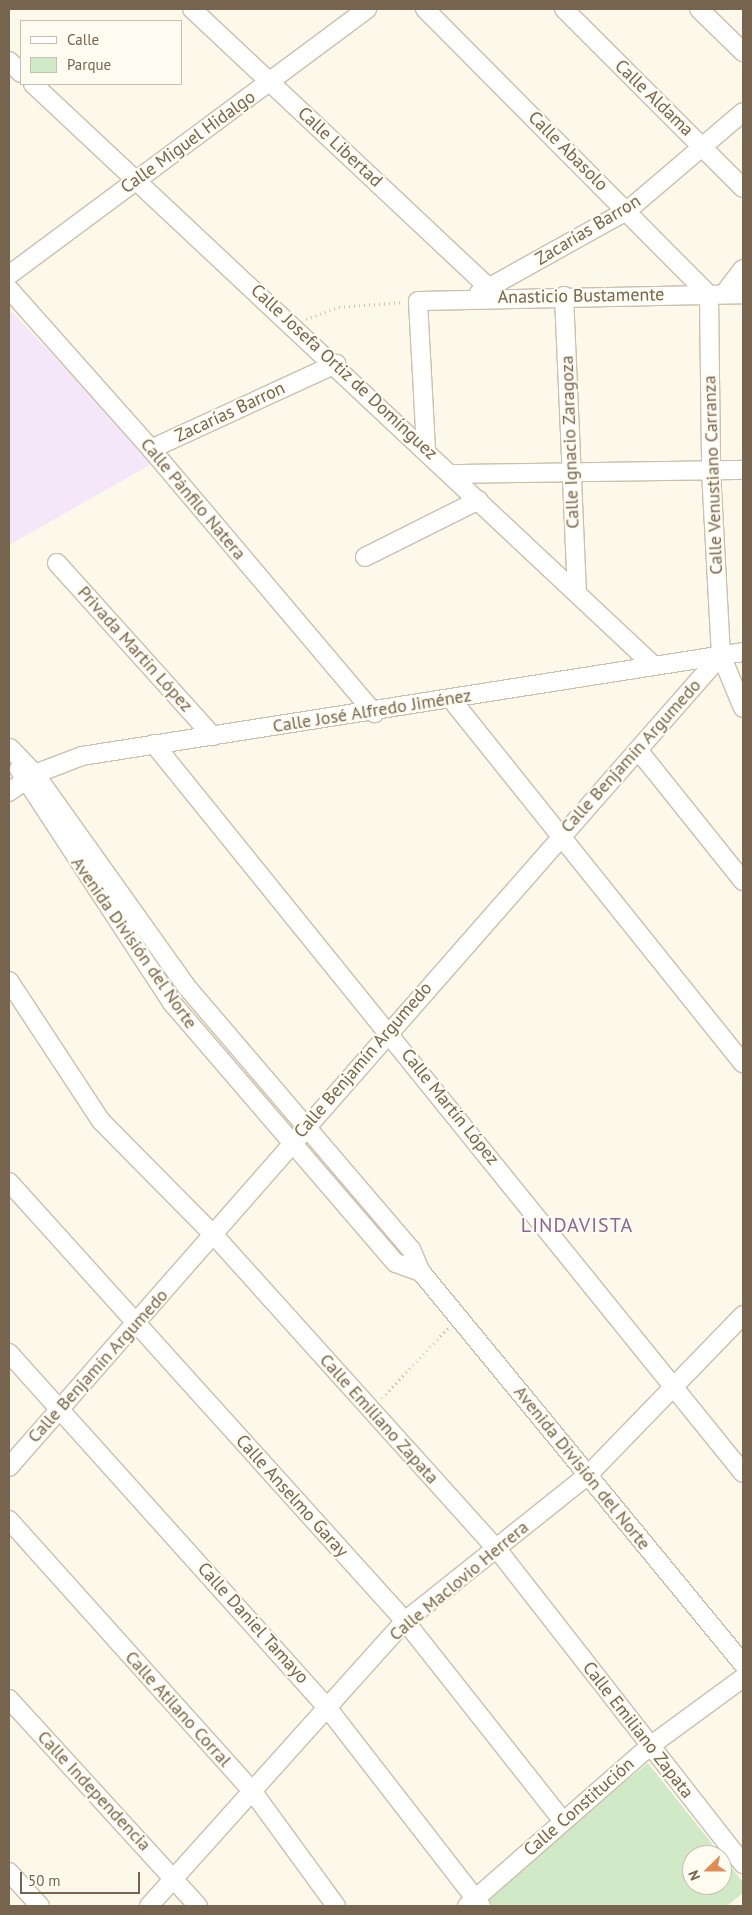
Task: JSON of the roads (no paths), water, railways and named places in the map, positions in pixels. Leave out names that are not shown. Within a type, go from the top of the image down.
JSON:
[{"type":"street","name":"Calle Libertad","points":[[192,9],[272,82],[488,287]]},
{"type":"street","name":"Calle Miguel Hidalgo","points":[[9,275],[135,180],[272,82],[367,9]]},
{"type":"street","name":"Calle Abasolo","points":[[425,9],[628,210],[716,294]]},
{"type":"street","points":[[700,9],[743,52]]},
{"type":"street","name":"Calle Aldama","points":[[568,10],[743,188]]},
{"type":"street","points":[[9,61],[20,72]]},
{"type":"street","name":"Calle Josefa Ortiz de Domínguez","points":[[34,85],[135,180],[294,324],[479,500],[577,589],[652,664]]},
{"type":"street","name":"Zacarías Barron","points":[[470,298],[628,210],[743,112]]},
{"type":"street","points":[[716,294],[743,269]]},
{"type":"street","name":"Calle Pánfilo Natera","points":[[9,290],[151,449],[374,713]]},
{"type":"street","name":"Calle Venustiano Carranza","points":[[716,294],[711,471],[721,655],[743,708]]},
{"type":"street","name":"Anasticio Bustamente","points":[[426,449],[418,302],[470,298],[743,294]]},
{"type":"street","name":"Calle Ignacio Zaragoza","points":[[564,296],[577,589]]},
{"type":"street","name":"Zacarías Barron","points":[[151,449],[336,364]]},
{"type":"street","points":[[453,474],[571,474],[743,470]]},
{"type":"street","points":[[366,557],[479,500]]},
{"type":"street","name":"Privada Martín López","points":[[57,563],[213,736]]},
{"type":"street","name":"Calle José Alfredo Jiménez","points":[[9,792],[29,777],[82,756],[374,713],[652,664],[743,652]]},
{"type":"street","name":"Calle Benjamín Argumedo","points":[[9,1466],[60,1407],[138,1325],[212,1233],[290,1142],[721,655]]},
{"type":"street","points":[[451,699],[561,834],[743,1064]]},
{"type":"street","name":"Calle Martín López","points":[[154,744],[389,1030],[675,1390],[743,1472]]},
{"type":"street","name":"Avenida División del Norte","points":[[9,747],[172,1004],[396,1263],[421,1272]]},
{"type":"street","points":[[638,750],[743,881]]},
{"type":"street","name":"Avenida División del Norte","points":[[29,777],[186,986],[411,1250],[421,1272],[743,1664]]},
{"type":"street","name":"Calle Emiliano Zapata","points":[[9,981],[100,1121],[212,1233],[497,1549],[743,1864]]},
{"type":"street","name":"Calle Anselmo Garay","points":[[9,1182],[405,1621],[562,1820]]},
{"type":"street","name":"Calle Maclovio Herrera","points":[[149,1906],[176,1879],[326,1706],[405,1621],[588,1475],[675,1390],[743,1316]]},
{"type":"street","name":"Calle Daniel Tamayo","points":[[9,1353],[60,1407],[326,1706],[474,1904]]},
{"type":"street","name":"Calle Atilano Corral","points":[[9,1520],[253,1792],[336,1906]]},
{"type":"street","name":"Calle Constitución","points":[[474,1904],[562,1820],[650,1746],[743,1678]]},
{"type":"street","name":"Calle Independencia","points":[[9,1698],[176,1879],[198,1906]]},
{"type":"street","points":[[9,1872],[40,1906]]},
{"type":"district","name":"LINDAVISTA","points":[[577,1225]]}]
